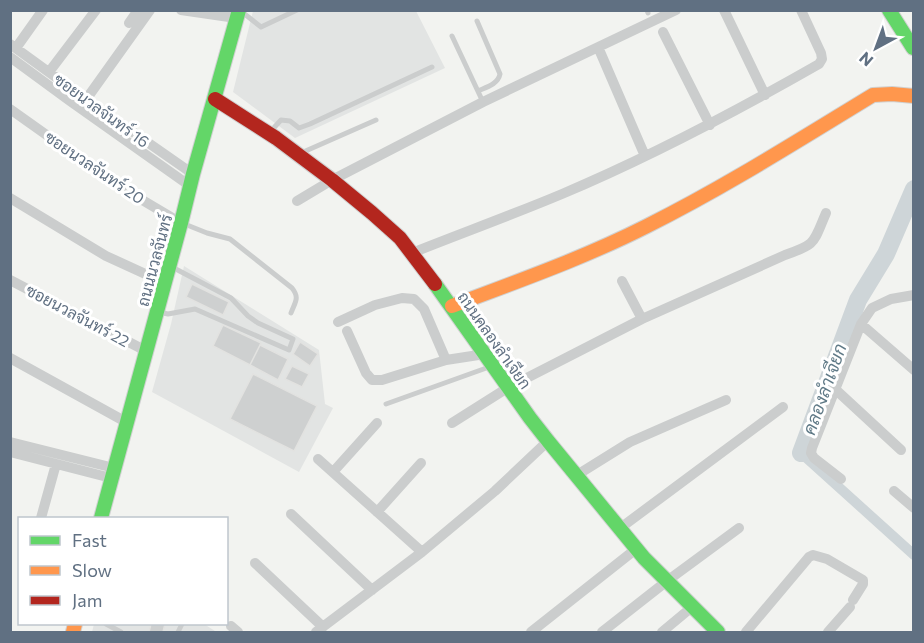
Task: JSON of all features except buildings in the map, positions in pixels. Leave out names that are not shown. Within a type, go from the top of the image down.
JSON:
[{"type":"street","points":[[44,10],[12,50],[70,101],[192,180]]},
{"type":"street","points":[[49,72],[96,10]]},
{"type":"street","points":[[129,23],[138,10]]},
{"type":"street","points":[[90,94],[150,10]]},
{"type":"street","points":[[181,10],[239,13]]},
{"type":"street","points":[[297,201],[480,96],[598,47],[676,10]]},
{"type":"street","points":[[724,10],[765,95]]},
{"type":"street","points":[[412,253],[562,194],[645,156],[710,125],[819,64],[822,59],[821,53],[801,10]]},
{"type":"street","points":[[889,10],[913,49]]},
{"type":"street","points":[[899,10],[913,49]]},
{"type":"street","name":"ถนนนวลจันทร์","points":[[103,517],[126,422],[239,13]]},
{"type":"street","points":[[663,32],[710,125]]},
{"type":"street","points":[[598,47],[645,156]]},
{"type":"street","name":"ซอยนวลจันทร์ 16","points":[[12,50],[49,72],[192,180]]},
{"type":"street","points":[[452,306],[555,267],[646,226],[771,157],[873,95],[914,96]]},
{"type":"street","name":"ถนนคลองลำเจียก","points":[[215,99],[298,154],[400,238],[452,306],[548,441],[636,549],[718,633]]},
{"type":"street","name":"ซอยนวลจันทร์ 20","points":[[10,109],[117,185],[181,223]]},
{"type":"street","points":[[10,198],[106,256],[165,283]]},
{"type":"street","points":[[452,423],[509,387],[642,319],[785,255],[807,248],[814,242],[826,213]]},
{"type":"street","name":"ซอยนวลจันทร์ 22","points":[[10,280],[146,351]]},
{"type":"street","points":[[622,281],[642,319]]},
{"type":"street","points":[[841,479],[814,458],[811,453],[861,324],[872,309],[891,299],[914,295]]},
{"type":"street","points":[[338,322],[375,305],[402,298],[414,299],[424,309],[446,360]]},
{"type":"street","points":[[861,324],[914,370]]},
{"type":"street","points":[[347,331],[366,373],[372,380],[382,380],[446,360],[489,359]]},
{"type":"street","points":[[10,358],[126,422]]},
{"type":"street","points":[[836,389],[901,450]]},
{"type":"street","points":[[577,475],[630,442],[726,399]]},
{"type":"street","points":[[619,529],[783,407]]},
{"type":"street","points":[[333,472],[377,423]]},
{"type":"street","points":[[255,563],[320,630],[422,552],[548,441]]},
{"type":"street","points":[[10,442],[113,473]]},
{"type":"street","points":[[10,452],[56,464],[113,473]]},
{"type":"street","points":[[318,459],[422,552]]},
{"type":"street","points":[[377,512],[421,463]]},
{"type":"street","points":[[43,517],[56,464]]},
{"type":"street","points":[[894,491],[914,508]]},
{"type":"street","points":[[291,514],[372,590]]},
{"type":"street","points":[[602,633],[739,528]]},
{"type":"street","points":[[531,633],[636,549]]},
{"type":"street","points":[[746,633],[813,555],[827,559],[863,580],[863,584],[851,603],[828,633]]},
{"type":"street","points":[[662,633],[692,606]]},
{"type":"lane","points":[[239,13],[261,27],[297,10]]},
{"type":"lane","points":[[452,36],[480,96],[494,84],[500,74],[477,21]]},
{"type":"lane","points":[[269,133],[280,120],[290,121],[298,128],[432,67]]},
{"type":"lane","points":[[298,154],[376,120]]},
{"type":"lane","points":[[181,223],[230,239],[283,281],[296,294],[297,299],[291,313]]},
{"type":"lane","points":[[156,311],[168,315],[195,309],[289,350],[293,339],[258,323],[231,298],[170,265]]},
{"type":"lane","points":[[386,404],[489,359]]},
{"type":"shaded area","points":[[253,11],[416,11],[445,68],[295,138],[233,92]]},
{"type":"shaded area","points":[[184,266],[319,350],[325,404],[333,408],[299,472],[152,392]]},
{"type":"shaded area","points":[[94,625],[206,625],[215,631],[214,632],[92,632]]},
{"type":"waterway","name":"คลองลำเจียก","points":[[801,453],[858,300],[886,254],[914,189]]},
{"type":"waterway","name":"คลองลำเจียก","points":[[801,453],[914,555]]},
{"type":"traffic: fast","points":[[101,517],[239,10]]},
{"type":"traffic: fast","points":[[889,10],[913,48]]},
{"type":"traffic: fast","points":[[435,284],[548,441],[644,558],[718,632]]},
{"type":"traffic: slow","points":[[452,306],[575,259],[647,226],[790,146],[873,95],[914,96]]},
{"type":"traffic: slow","points":[[73,632],[75,625]]},
{"type":"traffic: jam","points":[[215,99],[276,138],[372,213],[400,238],[435,284]]}]
